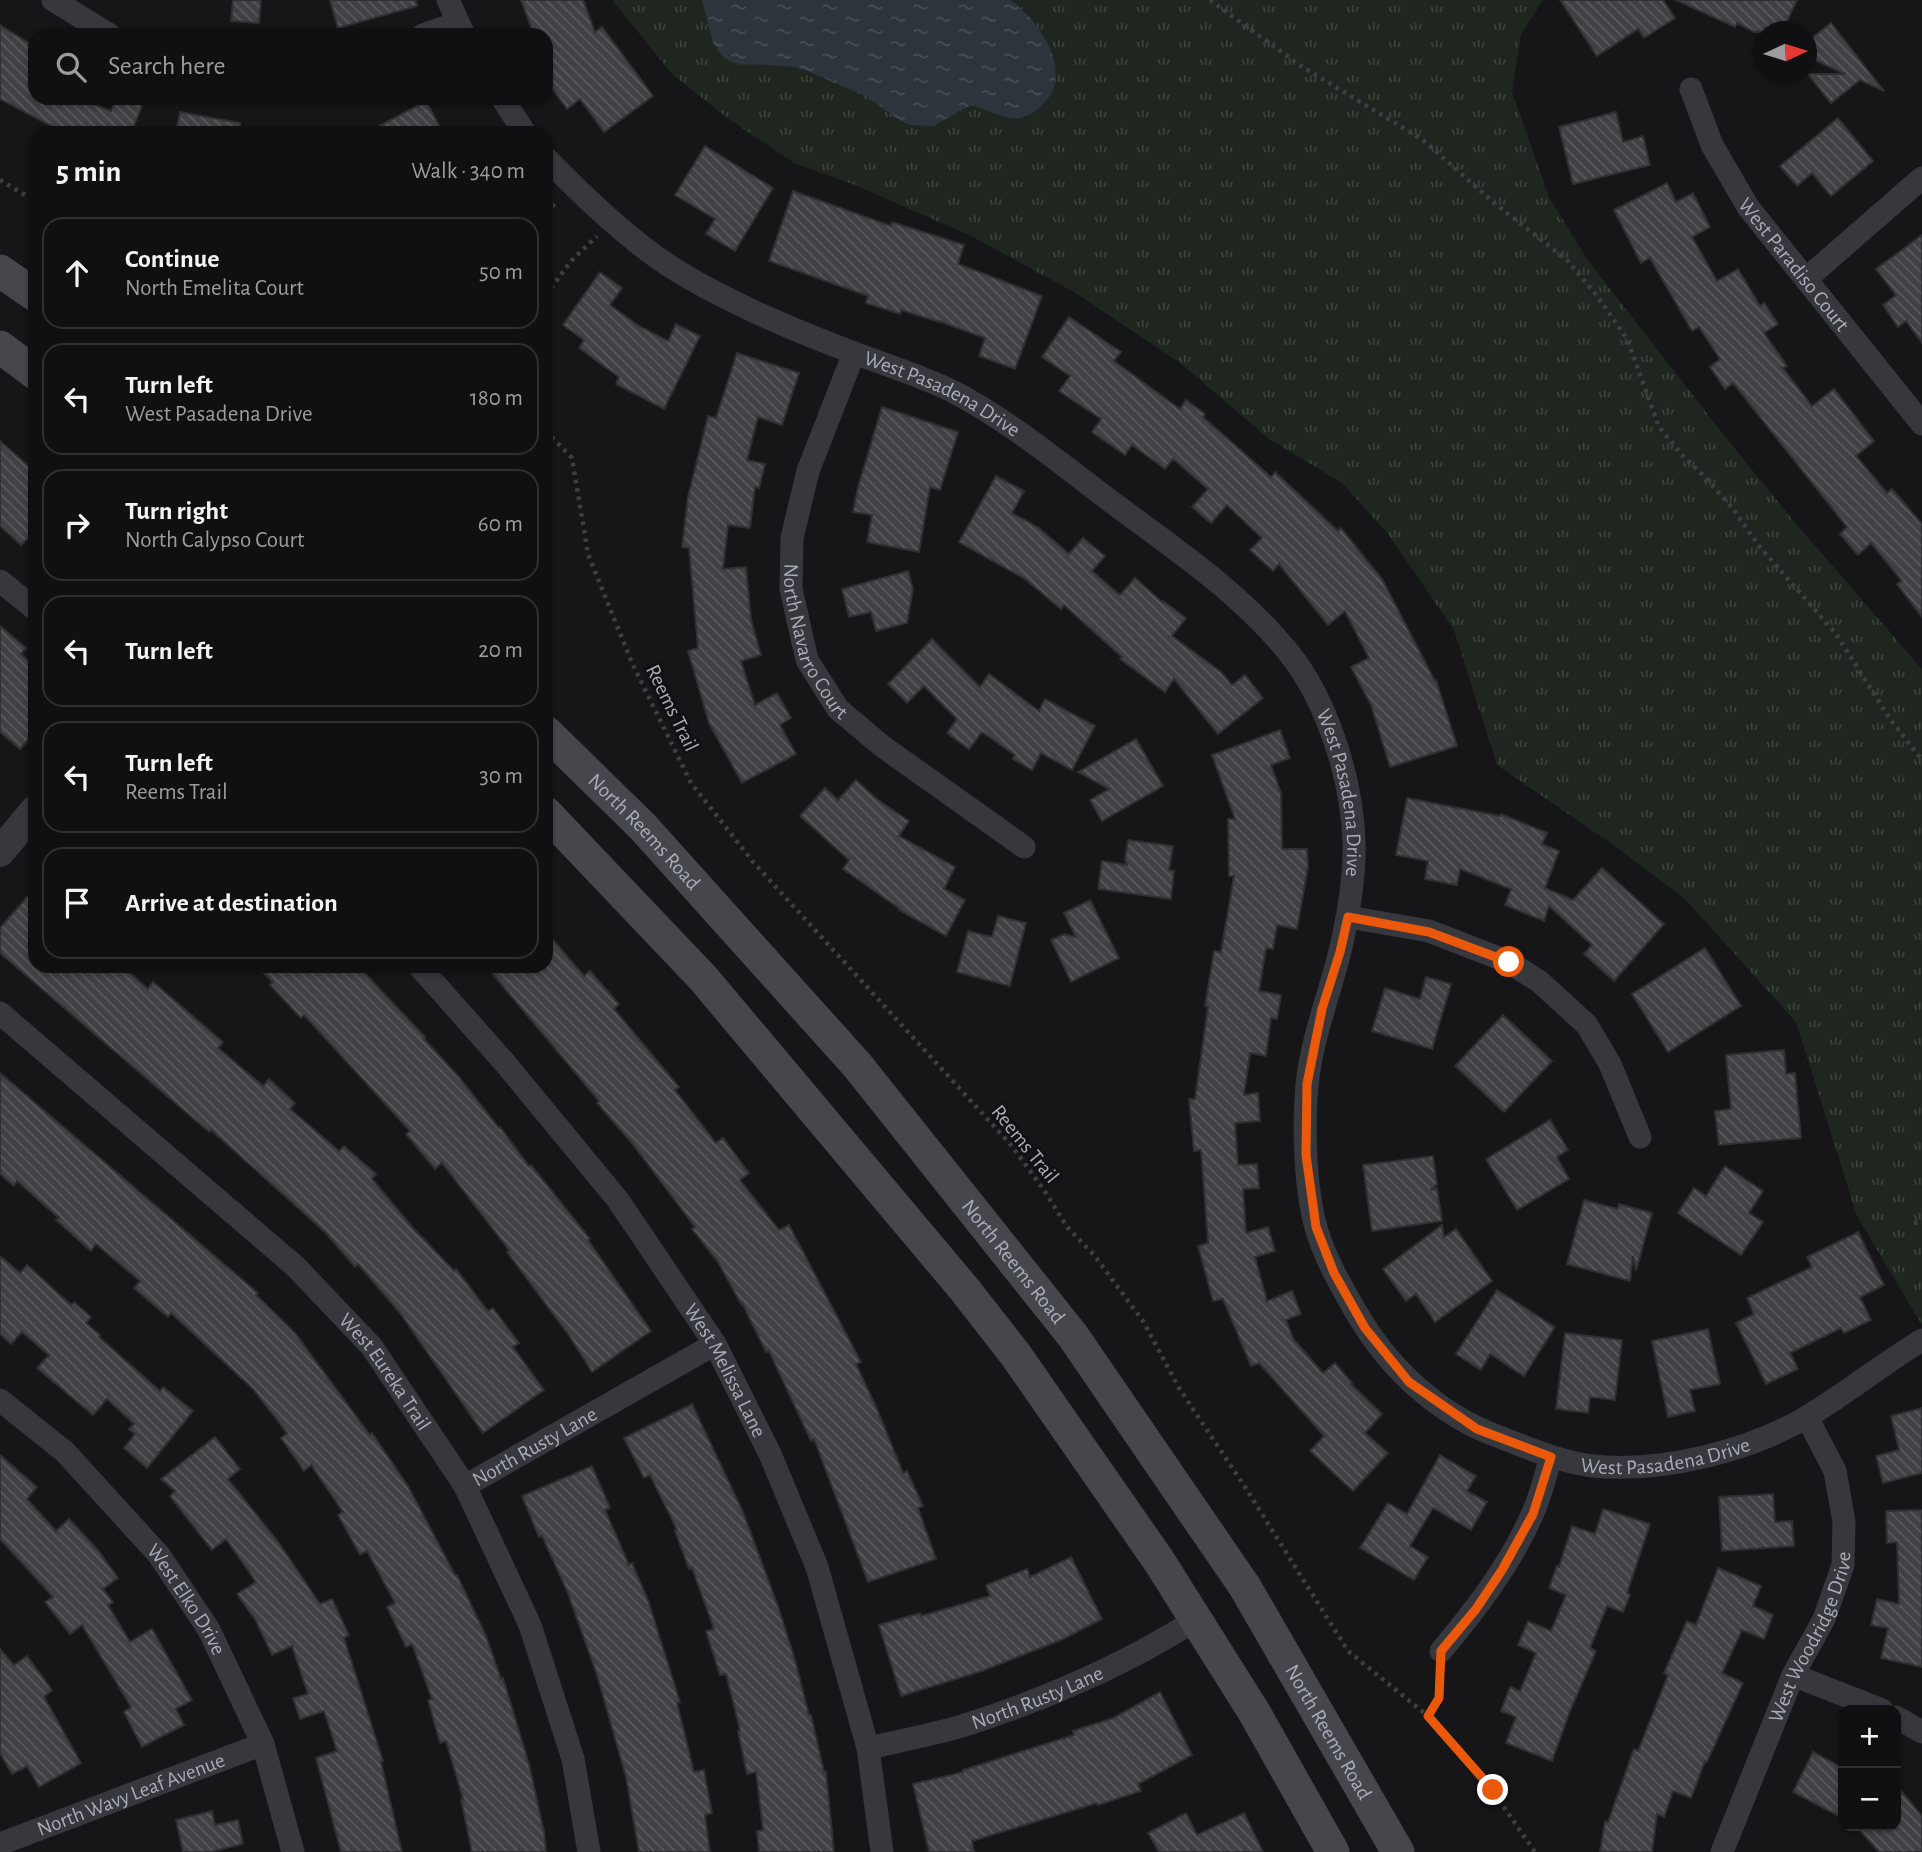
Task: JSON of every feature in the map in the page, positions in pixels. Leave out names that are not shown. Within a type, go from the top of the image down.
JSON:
[{"type":"main road","points":[[0,271],[28,290]]},
{"type":"main road","points":[[0,347],[28,368]]},
{"type":"main road","name":"North Reems Road","points":[[553,739],[643,827],[856,1065],[1073,1336],[1245,1587],[1398,1852]]},
{"type":"main road","points":[[553,820],[703,978],[965,1290],[1015,1354],[1159,1561],[1254,1713],[1333,1852]]},
{"type":"street","points":[[53,0],[99,28]]},
{"type":"street","points":[[448,0],[461,28]]},
{"type":"street","name":"West Paradiso Court","points":[[1691,89],[1713,145],[1748,207],[1922,424]]},
{"type":"street","points":[[507,105],[521,126]]},
{"type":"street","name":"West Pasadena Drive","points":[[553,165],[587,199],[656,257],[701,285],[755,312],[854,353],[912,373],[956,393],[1005,424],[1203,570],[1246,607],[1291,654],[1317,698],[1337,746],[1348,793],[1354,844],[1348,917],[1322,1009],[1307,1084],[1306,1155],[1316,1227],[1334,1273],[1365,1328],[1409,1382],[1477,1429],[1551,1457],[1594,1466],[1663,1466],[1742,1446],[1807,1417],[1882,1364],[1922,1340]]},
{"type":"street","points":[[1806,279],[1922,178]]},
{"type":"street","name":"North Navarro Court","points":[[854,353],[808,471],[792,537],[790,589],[807,660],[838,709],[882,746],[1024,847]]},
{"type":"street","points":[[0,580],[28,603]]},
{"type":"street","points":[[0,852],[28,818]]},
{"type":"street","points":[[1348,917],[1429,932],[1509,962],[1540,982],[1587,1025],[1610,1065],[1640,1137]]},
{"type":"street","name":"West Melissa Lane","points":[[425,973],[505,1063],[618,1200],[715,1344],[770,1454],[817,1567],[868,1748],[881,1852]]},
{"type":"street","name":"West Eureka Trail","points":[[0,1013],[296,1267],[372,1347],[465,1486],[530,1625],[573,1759],[589,1852]]},
{"type":"street","name":"North Rusty Lane","points":[[465,1486],[715,1344]]},
{"type":"street","name":"West Elko Drive","points":[[0,1400],[65,1452],[159,1555],[209,1630],[262,1744],[293,1852]]},
{"type":"street","name":"West Woodridge Drive","points":[[1721,1852],[1793,1675],[1824,1619],[1843,1565],[1844,1522],[1835,1471],[1807,1417]]},
{"type":"street","points":[[1441,1651],[1476,1609],[1502,1570],[1533,1514],[1551,1457]]},
{"type":"street","name":"North Rusty Lane","points":[[868,1748],[960,1726],[1034,1701],[1172,1634],[1195,1620]]},
{"type":"street","points":[[1793,1675],[1869,1705]]},
{"type":"street","points":[[1901,1720],[1922,1732]]},
{"type":"street","name":"North Wavy Leaf Avenue","points":[[0,1844],[262,1744]]},
{"type":"path","points":[[1210,0],[1301,66],[1423,140],[1493,202],[1567,260],[1598,297],[1627,339],[1659,427],[1733,509],[1759,545],[1836,634],[1890,719],[1922,760]]},
{"type":"path","points":[[0,180],[28,197]]},
{"type":"path","points":[[553,285],[571,261],[614,222]]},
{"type":"path","name":"Reems Trail","points":[[553,438],[572,458],[588,554],[632,663],[691,783],[754,863],[1012,1146],[1045,1190],[1067,1227],[1094,1255],[1143,1321],[1179,1388],[1348,1651],[1428,1716],[1493,1790],[1535,1852]]},
{"type":"path","points":[[1914,1223],[1922,1222]]},
{"type":"path","points":[[1428,1716],[1439,1698],[1441,1651]]},
{"type":"green space","points":[[612,0],[1543,0],[1521,34],[1512,92],[1549,197],[1587,259],[1719,429],[1792,519],[1922,669],[1922,1325],[1857,1216],[1796,1022],[1685,899],[1619,849],[1497,765],[1454,630],[1388,534],[1342,483],[1269,439],[1180,363],[1074,292],[971,236],[855,185],[794,163],[726,117],[672,74]]},
{"type":"water","points":[[702,0],[1010,0],[1031,19],[1049,46],[1056,74],[1053,88],[1046,101],[1030,115],[1006,117],[971,105],[933,126],[910,125],[867,97],[810,72],[795,67],[733,63],[722,56],[713,43]]},
{"type":"building","points":[[233,0],[261,0],[259,23],[231,21]]},
{"type":"building","points":[[330,0],[416,0],[417,6],[338,28]]},
{"type":"building","points":[[521,0],[583,0],[595,32],[602,27],[653,96],[604,132],[580,99],[567,109],[553,90],[553,28],[531,28]]},
{"type":"building","points":[[1560,0],[1663,0],[1675,18],[1644,38],[1638,29],[1597,56]]},
{"type":"building","points":[[1676,0],[1797,0],[1787,21],[1754,21],[1754,32],[1737,23],[1735,27]]},
{"type":"building","points":[[1831,23],[1884,91],[1860,80],[1831,103],[1816,84],[1817,74],[1845,74],[1817,61],[1817,34]]},
{"type":"building","points":[[0,25],[28,43],[28,105],[96,105],[111,111],[113,105],[142,105],[134,126],[52,126],[0,99]]},
{"type":"building","points":[[418,105],[428,105],[439,126],[379,126]]},
{"type":"building","points":[[180,112],[240,123],[240,126],[177,126]]},
{"type":"building","points":[[1616,112],[1623,142],[1643,136],[1650,165],[1573,184],[1559,127]]},
{"type":"building","points":[[1838,118],[1873,161],[1831,196],[1812,173],[1797,186],[1780,166]]},
{"type":"building","points":[[705,146],[773,188],[735,251],[706,234],[715,219],[675,195]]},
{"type":"building","points":[[1667,183],[1676,202],[1693,193],[1710,227],[1692,237],[1717,281],[1738,269],[1760,306],[1764,303],[1778,324],[1764,333],[1787,366],[1783,368],[1812,406],[1834,389],[1874,441],[1856,456],[1887,493],[1892,489],[1922,524],[1922,617],[1897,584],[1902,581],[1871,543],[1858,555],[1840,534],[1847,527],[1733,383],[1725,389],[1710,367],[1720,359],[1699,327],[1692,331],[1650,258],[1641,263],[1614,210]]},
{"type":"building","points":[[793,191],[891,226],[892,222],[964,245],[958,264],[1042,296],[1015,369],[979,356],[985,338],[939,321],[901,310],[900,314],[866,303],[868,296],[769,261]]},
{"type":"building","points":[[1922,235],[1922,343],[1906,321],[1898,327],[1883,305],[1896,295],[1876,269]]},
{"type":"building","points":[[600,272],[622,288],[610,305],[639,326],[668,341],[676,324],[700,336],[664,409],[616,384],[619,377],[579,348],[584,340],[563,325]]},
{"type":"building","points":[[1069,317],[1121,352],[1114,361],[1180,409],[1186,400],[1205,414],[1203,417],[1271,477],[1275,472],[1338,531],[1341,528],[1382,579],[1436,680],[1457,746],[1390,767],[1371,705],[1351,667],[1369,658],[1345,611],[1328,625],[1279,564],[1273,571],[1250,550],[1262,538],[1227,505],[1211,523],[1192,507],[1208,489],[1173,459],[1165,469],[1132,445],[1125,455],[1092,432],[1101,419],[1059,391],[1070,376],[1042,357]]},
{"type":"building","points":[[737,353],[799,373],[782,425],[758,417],[747,460],[765,464],[759,488],[755,487],[750,528],[728,525],[723,569],[746,567],[751,620],[761,655],[741,661],[755,705],[777,693],[791,718],[780,725],[796,754],[742,783],[709,723],[688,651],[698,648],[689,548],[682,547],[688,497],[708,416],[716,418]]},
{"type":"building","points":[[882,407],[958,432],[940,490],[930,487],[919,552],[867,542],[872,515],[853,512]]},
{"type":"building","points":[[0,441],[28,466],[28,540],[21,545],[0,526]]},
{"type":"building","points":[[996,476],[1024,491],[1012,513],[1039,528],[1069,554],[1083,538],[1105,556],[1092,571],[1120,595],[1135,578],[1162,602],[1186,618],[1172,636],[1221,672],[1232,685],[1245,675],[1263,698],[1218,734],[1174,679],[1165,692],[1120,659],[1122,657],[1064,605],[1061,609],[1025,579],[959,542]]},
{"type":"building","points":[[908,571],[913,589],[907,623],[876,631],[871,612],[849,617],[842,589]]},
{"type":"building","points":[[0,626],[26,648],[21,654],[28,660],[28,740],[20,749],[0,732]]},
{"type":"building","points":[[932,639],[980,687],[989,674],[1039,711],[1045,699],[1095,726],[1072,770],[1041,753],[1032,770],[1013,759],[1015,755],[982,732],[969,749],[947,733],[957,719],[924,686],[907,703],[888,684]]},
{"type":"building","points":[[1280,730],[1290,758],[1271,765],[1281,793],[1282,849],[1307,849],[1308,867],[1297,929],[1277,925],[1273,949],[1266,948],[1259,991],[1281,995],[1277,1019],[1271,1018],[1266,1056],[1250,1053],[1244,1095],[1258,1093],[1260,1121],[1235,1123],[1238,1165],[1257,1164],[1259,1188],[1243,1189],[1246,1233],[1268,1227],[1275,1251],[1255,1257],[1267,1301],[1292,1291],[1301,1314],[1286,1320],[1294,1340],[1323,1373],[1335,1363],[1351,1384],[1382,1414],[1365,1433],[1388,1453],[1353,1491],[1310,1451],[1324,1436],[1259,1363],[1251,1366],[1223,1299],[1213,1301],[1198,1246],[1208,1243],[1201,1150],[1194,1151],[1189,1099],[1195,1099],[1214,951],[1221,952],[1234,876],[1229,876],[1228,819],[1235,819],[1212,755]]},
{"type":"building","points":[[1136,739],[1163,786],[1102,821],[1090,800],[1109,789],[1078,772]]},
{"type":"building","points":[[856,780],[878,800],[909,821],[899,836],[955,867],[944,889],[965,900],[946,936],[899,910],[843,869],[849,860],[800,816],[825,788],[838,800]]},
{"type":"building","points":[[1407,798],[1500,816],[1501,814],[1547,833],[1542,844],[1559,851],[1545,888],[1573,900],[1602,868],[1664,924],[1614,981],[1584,954],[1592,945],[1549,906],[1544,921],[1505,905],[1511,889],[1460,869],[1457,885],[1425,879],[1428,861],[1396,855]]},
{"type":"building","points":[[1128,840],[1173,846],[1169,870],[1174,871],[1171,899],[1098,889],[1102,861],[1127,865],[1125,860]]},
{"type":"building","points":[[28,896],[28,973],[130,973],[148,989],[153,982],[223,1042],[218,1048],[263,1086],[269,1079],[295,1103],[290,1109],[339,1151],[344,1146],[376,1174],[372,1179],[413,1228],[454,1271],[456,1269],[488,1311],[493,1308],[519,1343],[513,1347],[544,1390],[483,1433],[400,1313],[358,1264],[355,1267],[325,1232],[211,1130],[209,1132],[0,953],[0,928]]},
{"type":"building","points":[[1090,900],[1119,958],[1071,982],[1051,940],[1064,934],[1076,937],[1064,913]]},
{"type":"building","points":[[998,916],[1026,923],[1010,986],[957,972],[968,931],[992,937]]},
{"type":"building","points":[[553,940],[584,976],[590,971],[619,1004],[614,1009],[679,1087],[675,1090],[716,1143],[723,1138],[749,1173],[740,1180],[779,1230],[789,1225],[861,1362],[856,1364],[903,1473],[907,1471],[923,1506],[918,1508],[936,1559],[868,1582],[814,1439],[811,1441],[769,1351],[766,1352],[718,1262],[692,1229],[695,1227],[631,1142],[597,1103],[599,1101],[492,973],[553,973]]},
{"type":"building","points":[[1705,948],[1741,1006],[1668,1052],[1632,994]]},
{"type":"building","points":[[263,973],[365,973],[425,1037],[529,1166],[531,1165],[590,1239],[588,1240],[651,1331],[592,1372],[568,1334],[507,1252],[509,1250],[442,1163],[435,1169],[406,1134],[410,1131],[304,1015],[301,1018],[270,985],[273,982]]},
{"type":"building","points":[[1426,977],[1451,984],[1432,1049],[1372,1031],[1385,988],[1420,999]]},
{"type":"building","points":[[1503,1015],[1552,1061],[1504,1112],[1455,1066]]},
{"type":"building","points":[[1784,1050],[1786,1074],[1795,1073],[1801,1138],[1719,1145],[1715,1111],[1731,1109],[1726,1055]]},
{"type":"building","points":[[0,1073],[258,1293],[256,1295],[295,1333],[370,1435],[372,1433],[408,1486],[457,1575],[486,1636],[501,1679],[503,1678],[529,1764],[546,1852],[472,1852],[461,1800],[463,1799],[446,1741],[440,1743],[428,1700],[432,1699],[412,1644],[406,1647],[387,1607],[395,1603],[367,1551],[360,1555],[338,1515],[343,1512],[311,1465],[304,1471],[281,1438],[287,1433],[253,1389],[171,1313],[168,1317],[134,1288],[140,1281],[96,1244],[91,1251],[17,1181],[14,1186],[0,1174]]},
{"type":"building","points":[[1550,1120],[1568,1150],[1557,1157],[1569,1179],[1517,1210],[1486,1159]]},
{"type":"building","points":[[1433,1156],[1437,1184],[1431,1190],[1437,1188],[1442,1221],[1372,1231],[1363,1165]]},
{"type":"building","points":[[1725,1166],[1763,1191],[1749,1213],[1763,1222],[1741,1255],[1678,1213],[1694,1188],[1706,1196]]},
{"type":"building","points":[[1584,1200],[1618,1209],[1619,1204],[1652,1213],[1636,1271],[1633,1256],[1630,1281],[1567,1264]]},
{"type":"building","points":[[1442,1225],[1444,1237],[1456,1229],[1492,1281],[1435,1322],[1416,1294],[1406,1301],[1383,1269]]},
{"type":"building","points":[[1858,1232],[1884,1285],[1860,1297],[1871,1320],[1844,1333],[1841,1328],[1790,1353],[1798,1369],[1766,1384],[1736,1323],[1754,1314],[1747,1298],[1812,1267],[1807,1257]]},
{"type":"building","points":[[0,1256],[20,1273],[27,1265],[71,1305],[74,1302],[91,1317],[86,1323],[99,1337],[160,1391],[163,1387],[193,1411],[147,1468],[124,1448],[135,1434],[129,1429],[134,1424],[107,1399],[93,1415],[37,1368],[49,1355],[22,1332],[11,1344],[0,1334]]},
{"type":"building","points":[[1497,1290],[1555,1327],[1524,1376],[1490,1354],[1481,1370],[1456,1354]]},
{"type":"building","points":[[1708,1329],[1720,1384],[1690,1390],[1695,1411],[1668,1417],[1652,1341]]},
{"type":"building","points":[[1565,1333],[1622,1340],[1615,1400],[1590,1397],[1588,1413],[1556,1409]]},
{"type":"building","points":[[692,1404],[743,1512],[779,1609],[826,1772],[834,1852],[759,1852],[757,1831],[763,1830],[756,1772],[747,1774],[738,1731],[740,1730],[726,1674],[720,1675],[706,1631],[714,1629],[692,1568],[689,1569],[675,1531],[677,1530],[650,1475],[644,1478],[624,1438]]},
{"type":"building","points":[[1922,1408],[1922,1473],[1883,1483],[1876,1456],[1899,1450],[1891,1416]]},
{"type":"building","points":[[215,1437],[240,1469],[228,1479],[279,1543],[320,1604],[332,1599],[349,1635],[344,1638],[383,1761],[381,1762],[402,1852],[341,1852],[316,1758],[337,1751],[324,1711],[300,1719],[293,1698],[308,1694],[292,1646],[272,1655],[256,1621],[237,1594],[256,1582],[226,1539],[212,1550],[170,1496],[175,1491],[161,1479]]},
{"type":"building","points":[[0,1455],[37,1487],[27,1499],[56,1531],[69,1519],[97,1549],[118,1578],[103,1589],[113,1602],[108,1605],[130,1642],[152,1629],[192,1700],[176,1709],[184,1725],[142,1747],[124,1712],[131,1707],[82,1625],[70,1634],[45,1602],[53,1597],[0,1539]]},
{"type":"building","points":[[1440,1455],[1476,1476],[1467,1491],[1487,1502],[1471,1530],[1433,1508],[1410,1546],[1428,1557],[1414,1580],[1360,1548],[1388,1503],[1407,1514]]},
{"type":"building","points":[[592,1466],[610,1508],[605,1510],[648,1600],[680,1702],[677,1703],[694,1772],[704,1770],[712,1813],[705,1815],[710,1852],[639,1852],[626,1777],[597,1675],[567,1591],[542,1536],[539,1537],[522,1496]]},
{"type":"building","points":[[1773,1494],[1775,1522],[1792,1521],[1794,1546],[1722,1551],[1719,1497]]},
{"type":"building","points":[[1603,1509],[1650,1524],[1623,1612],[1607,1606],[1590,1648],[1596,1651],[1552,1761],[1506,1743],[1516,1717],[1501,1711],[1510,1687],[1520,1691],[1536,1653],[1518,1645],[1528,1621],[1551,1631],[1566,1595],[1549,1588],[1572,1526],[1595,1534]]},
{"type":"building","points":[[1922,1510],[1922,1667],[1881,1658],[1888,1628],[1871,1625],[1877,1599],[1899,1604],[1897,1542],[1887,1543],[1886,1511]]},
{"type":"building","points":[[1071,1557],[1102,1619],[1061,1640],[982,1671],[901,1696],[879,1625],[990,1596],[986,1585],[1027,1569],[1030,1577]]},
{"type":"building","points":[[1718,1568],[1761,1586],[1753,1606],[1773,1615],[1764,1639],[1742,1630],[1722,1673],[1743,1683],[1707,1762],[1705,1761],[1691,1798],[1673,1791],[1664,1817],[1657,1814],[1652,1852],[1600,1852],[1605,1822],[1608,1822],[1634,1749],[1638,1751],[1668,1675],[1664,1673],[1687,1621],[1696,1625]]},
{"type":"building","points":[[0,1649],[14,1665],[27,1656],[52,1690],[44,1697],[81,1763],[39,1787],[27,1766],[12,1774],[0,1753]]},
{"type":"building","points":[[1160,1692],[1192,1755],[1138,1784],[1141,1791],[972,1841],[974,1852],[929,1852],[913,1784],[963,1772],[1074,1735],[1073,1731],[1113,1718]]},
{"type":"building","points":[[1813,1752],[1838,1765],[1838,1815],[1793,1792]]},
{"type":"building","points":[[1901,1791],[1922,1816],[1922,1852],[1879,1852],[1860,1831],[1901,1831]]},
{"type":"building","points":[[212,1811],[215,1825],[238,1820],[243,1844],[210,1852],[183,1852],[176,1820]]},
{"type":"building","points":[[1186,1813],[1197,1835],[1244,1813],[1263,1852],[1159,1852],[1148,1833]]},
{"type":"route","points":[[1493,1790],[1428,1716],[1439,1698],[1441,1651],[1476,1609],[1502,1570],[1533,1514],[1551,1457],[1477,1429],[1409,1382],[1365,1328],[1334,1273],[1316,1227],[1306,1155],[1307,1084],[1322,1009],[1348,917],[1429,932],[1509,962]]}]
